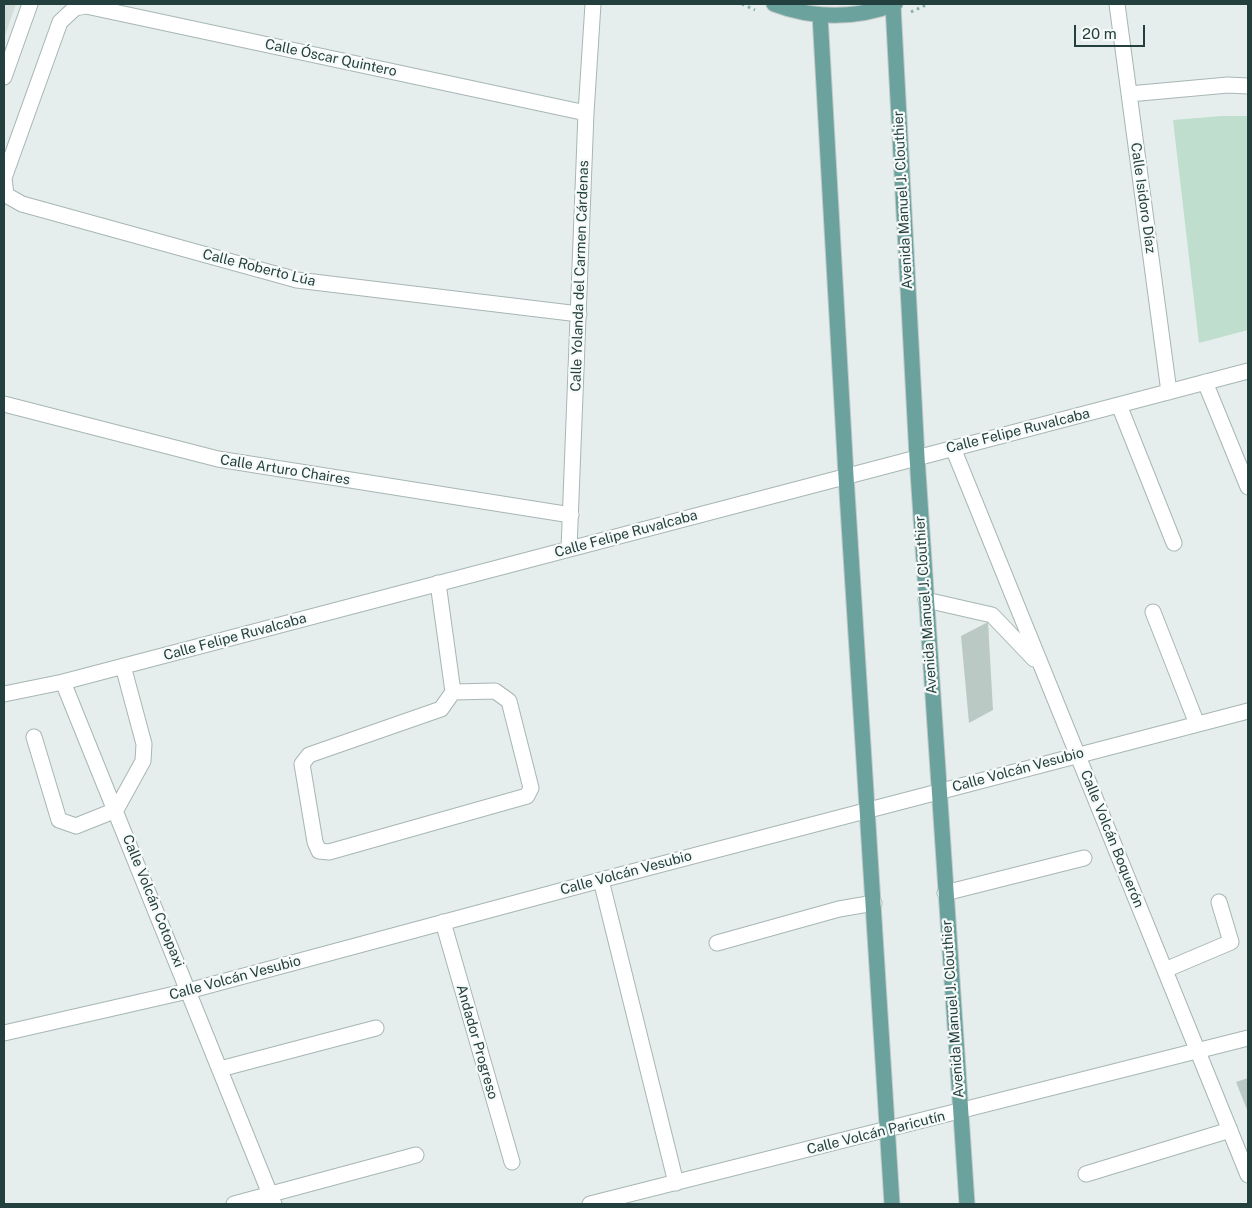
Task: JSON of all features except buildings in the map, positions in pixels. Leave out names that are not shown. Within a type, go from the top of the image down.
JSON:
[{"type":"main road","points":[[774,4],[787,9],[820,15],[868,12],[894,4]]},
{"type":"main road","name":"Avenida Manuel J. Clouthier","points":[[894,4],[917,457],[967,1204]]},
{"type":"main road","points":[[820,15],[846,476],[892,1204]]},
{"type":"street","points":[[4,77],[30,4]]},
{"type":"street","name":"Calle Yolanda del Carmen Cárdenas","points":[[569,548],[586,114],[593,4]]},
{"type":"street","name":"Calle Isidoro Díaz","points":[[1117,4],[1169,392]]},
{"type":"street","points":[[5,195],[4,178],[60,22],[73,6]]},
{"type":"street","name":"Calle Óscar Quintero","points":[[73,6],[98,8],[586,114]]},
{"type":"street","points":[[1129,94],[1228,85],[1248,86]]},
{"type":"street","name":"Calle Roberto Lúa","points":[[5,195],[22,204],[297,280],[579,314]]},
{"type":"street","name":"Calle Felipe Ruvalcaba","points":[[4,694],[64,682],[1248,371]]},
{"type":"street","points":[[1204,382],[1248,487]]},
{"type":"street","name":"Calle Arturo Chaires","points":[[4,404],[218,459],[571,515]]},
{"type":"street","points":[[1119,405],[1174,543]]},
{"type":"street","name":"Calle Volcán Boquerón","points":[[953,448],[1248,1175]]},
{"type":"street","points":[[438,583],[453,692],[441,709],[310,755],[302,764],[315,842],[320,851],[329,852],[527,796],[531,788],[509,702],[495,691],[453,692]]},
{"type":"street","points":[[926,600],[992,615],[1040,666]]},
{"type":"street","points":[[1153,612],[1197,724]]},
{"type":"street","points":[[34,737],[59,820],[76,826],[116,810],[143,761],[144,744],[123,666]]},
{"type":"street","name":"Calle Volcán Cotopaxi","points":[[64,682],[272,1199]]},
{"type":"street","name":"Calle Volcán Vesubio","points":[[4,1033],[188,991],[1078,754],[1248,711]]},
{"type":"street","points":[[945,893],[1084,858]]},
{"type":"street","points":[[601,880],[676,1183]]},
{"type":"street","points":[[1165,970],[1231,942],[1219,902]]},
{"type":"street","points":[[717,943],[838,909],[874,903]]},
{"type":"street","name":"Andador Progreso","points":[[443,922],[512,1162]]},
{"type":"street","points":[[220,1069],[376,1028]]},
{"type":"street","name":"Calle Volcán Paricutín","points":[[590,1204],[1248,1038]]},
{"type":"street","points":[[1086,1174],[1230,1130]]},
{"type":"street","points":[[234,1204],[272,1199],[416,1155]]},
{"type":"shaded area","points":[[4,4],[16,4],[4,39]]},
{"type":"green space","points":[[1248,116],[1248,330],[1199,343],[1173,120]]}]
